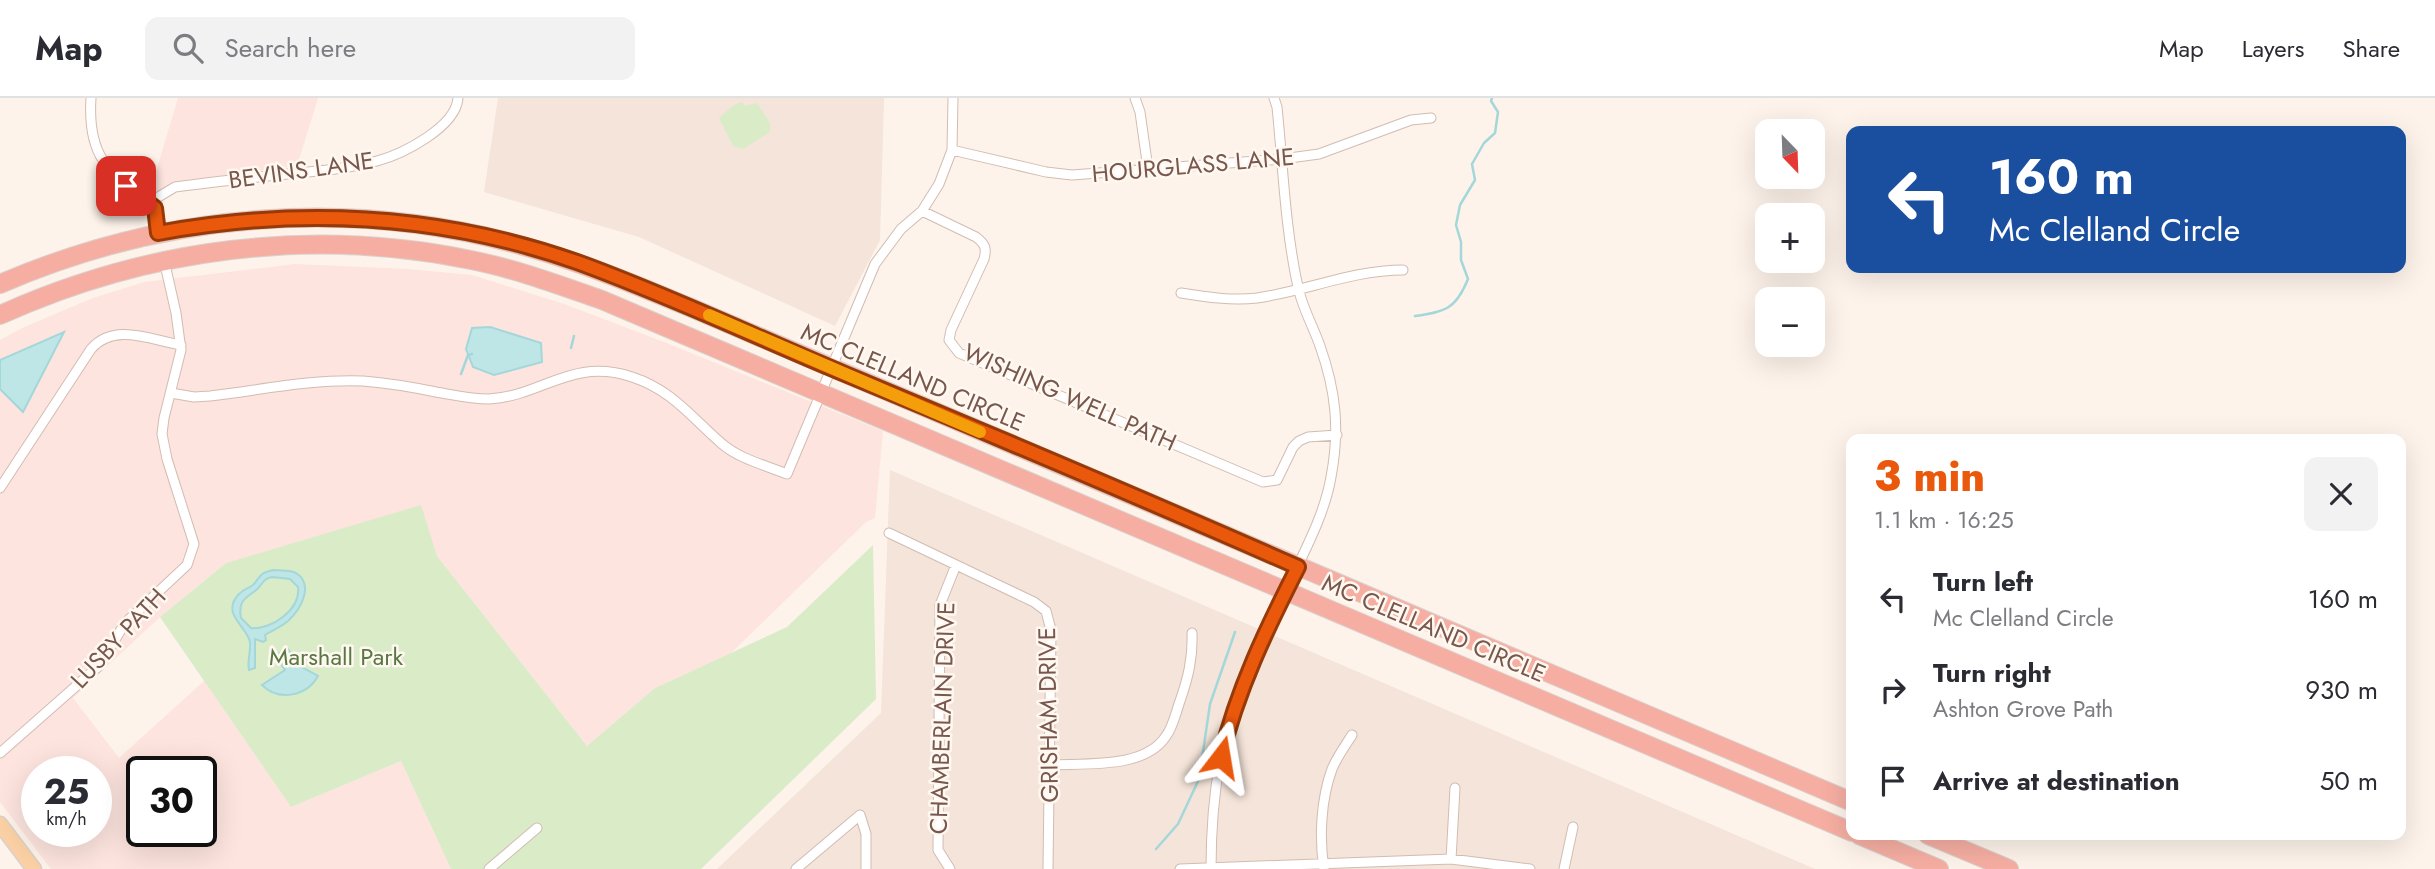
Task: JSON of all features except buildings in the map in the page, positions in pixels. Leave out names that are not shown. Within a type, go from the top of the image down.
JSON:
[{"type":"highway","name":"MC CLELLAND CIRCLE","points":[[0,284],[93,250],[158,233],[229,221],[302,217],[372,219],[460,230],[519,245],[574,261],[694,309],[1846,800]]},
{"type":"highway","points":[[158,233],[164,260]]},
{"type":"highway","name":"MC CLELLAND CIRCLE","points":[[0,315],[62,289],[164,260],[217,251],[314,244],[405,250],[471,260],[542,279],[602,300],[1846,829]]},
{"type":"highway","points":[[1871,840],[1939,869]]},
{"type":"highway","points":[[1940,840],[2009,869]]},
{"type":"main road","points":[[0,824],[34,869]]},
{"type":"street","points":[[91,98],[94,144],[112,174],[155,208],[158,233]]},
{"type":"street","name":"BEVINS LANE","points":[[155,208],[155,199],[175,187],[348,168],[379,161],[420,142],[443,126],[453,113],[458,98]]},
{"type":"street","points":[[171,393],[194,397],[210,396],[302,383],[340,381],[407,386],[474,399],[517,393],[567,374],[588,371],[613,373],[633,377],[666,394],[738,454],[787,474],[875,264],[901,229],[922,211],[939,184],[952,150],[953,98]]},
{"type":"street","points":[[1135,98],[1140,112],[1148,169]]},
{"type":"street","points":[[1211,868],[1215,798],[1231,717],[1247,674],[1324,506],[1331,480],[1337,435],[1334,388],[1298,290],[1274,98]]},
{"type":"street","name":"HOURGLASS LANE","points":[[952,150],[1046,173],[1072,175],[1282,159],[1319,153],[1411,120],[1431,118]]},
{"type":"street","name":"WISHING WELL PATH","points":[[922,211],[976,237],[983,242],[986,250],[951,330],[949,340],[959,353],[1263,482],[1277,480],[1293,447],[1303,438],[1337,435]]},
{"type":"street","name":"LUSBY PATH","points":[[0,752],[100,665],[125,623],[187,565],[194,544],[167,460],[163,434],[164,418],[180,364],[181,345],[164,260]]},
{"type":"street","points":[[1181,293],[1211,298],[1255,298],[1378,270],[1403,270]]},
{"type":"street","points":[[0,488],[91,349],[101,339],[123,334],[181,345]]},
{"type":"street","name":"GRISHAM DRIVE","points":[[889,533],[1034,602],[1046,611],[1051,630],[1048,869]]},
{"type":"street","name":"CHAMBERLAIN DRIVE","points":[[950,869],[938,850],[940,605],[956,565]]},
{"type":"street","points":[[1051,765],[1131,760],[1154,751],[1167,735],[1189,674],[1193,653],[1192,633]]},
{"type":"street","points":[[1323,866],[1326,791],[1333,767],[1352,735]]},
{"type":"street","points":[[1451,859],[1455,788]]},
{"type":"street","points":[[796,869],[860,815],[866,834],[866,869]]},
{"type":"street","points":[[1563,869],[1573,827]]},
{"type":"street","points":[[489,869],[537,828]]},
{"type":"street","points":[[1180,869],[1323,866],[1451,859],[1530,869]]},
{"type":"shaded area","points":[[178,98],[318,98],[297,166],[178,181],[155,193],[148,189],[154,178]]},
{"type":"shaded area","points":[[498,98],[884,98],[880,240],[835,326],[639,237],[484,192]]},
{"type":"shaded area","points":[[295,264],[472,275],[564,304],[883,431],[875,518],[866,522],[731,653],[655,688],[587,746],[437,556],[420,506],[226,563],[160,617],[73,698],[119,758],[204,681],[291,807],[401,761],[451,869],[51,869],[34,847],[112,847],[112,756],[21,756],[21,830],[0,802],[0,340],[93,298],[144,282]]},
{"type":"shaded area","points":[[890,470],[1815,869],[717,869],[881,713]]},
{"type":"green space","points":[[742,102],[745,106],[757,103],[770,123],[770,132],[743,149],[733,146],[719,118],[734,105]]},
{"type":"green space","name":"Marshall Park","points":[[421,505],[437,556],[587,746],[655,688],[787,627],[873,545],[876,699],[701,869],[451,869],[401,761],[291,807],[160,617],[226,563]]},
{"type":"water","points":[[490,327],[541,343],[542,362],[494,375],[473,367],[466,349],[472,328]]},
{"type":"water","points":[[64,332],[23,412],[0,389],[0,360]]},
{"type":"water","points":[[274,570],[291,571],[302,578],[304,597],[293,616],[265,635],[266,640],[263,642],[255,639],[255,668],[249,670],[250,642],[232,608],[241,592],[253,585],[263,573]],"holes":[[[266,579],[290,579],[298,587],[298,595],[290,610],[268,626],[251,628],[241,618],[240,608],[243,602]]]},
{"type":"water","points":[[287,648],[300,666],[318,676],[300,692],[276,694],[262,685],[285,670],[275,656]]},
{"type":"waterway","points":[[1415,316],[1434,313],[1454,303],[1468,279],[1461,260],[1461,242],[1456,225],[1460,205],[1475,180],[1472,164],[1484,143],[1495,133],[1498,112],[1491,101],[1492,98]]},
{"type":"waterway","points":[[571,348],[574,336]]},
{"type":"waterway","points":[[461,374],[468,355],[472,354]]},
{"type":"waterway","points":[[1156,849],[1178,824],[1199,779],[1210,704],[1235,632]]},
{"type":"slow traffic","points":[[709,315],[980,432]]},
{"type":"route","points":[[126,186],[155,208],[158,233],[229,221],[269,218],[372,219],[460,230],[574,261],[694,309],[1298,567],[1247,674],[1231,717],[1221,757]]}]
